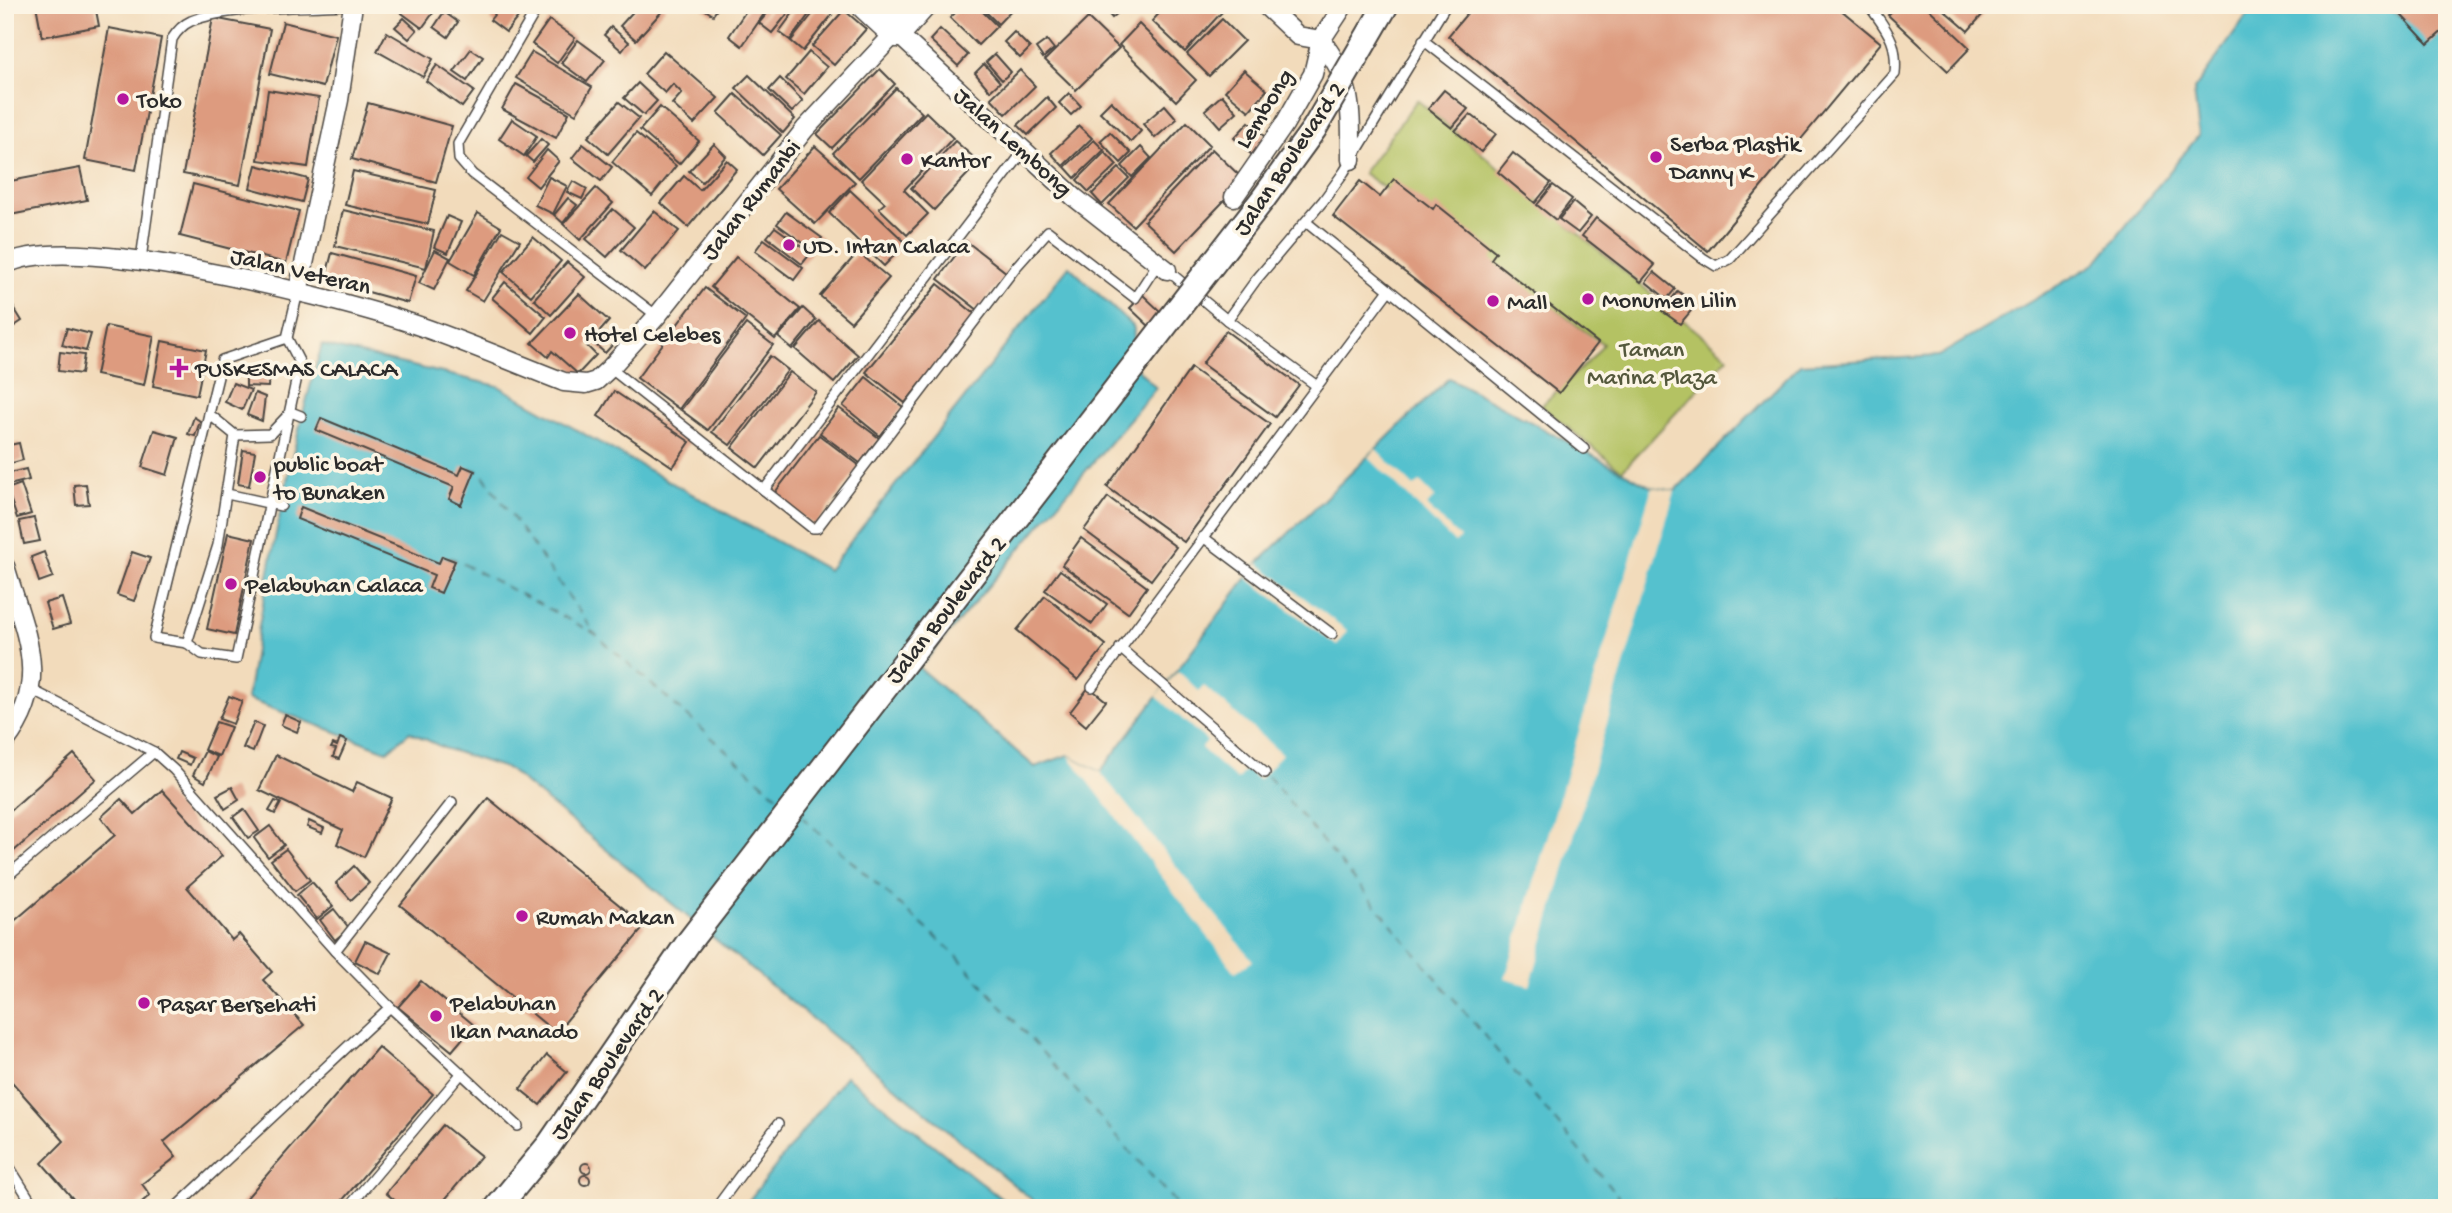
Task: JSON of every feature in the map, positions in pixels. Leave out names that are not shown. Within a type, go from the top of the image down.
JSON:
[{"type":"highway","name":"Jalan Lembong","points":[[867,5],[896,32]]},
{"type":"highway","name":"Jalan Rumanbi","points":[[896,32],[920,5]]},
{"type":"main road","name":"Jalan Boulevard 2","points":[[497,1208],[549,1145],[696,932],[1159,331],[1264,199],[1314,129],[1386,5]]},
{"type":"street","points":[[298,292],[339,100],[352,5]]},
{"type":"street","points":[[1265,5],[1298,36],[1321,40],[1337,61],[1351,102],[1351,160]]},
{"type":"street","points":[[1321,40],[1344,5]]},
{"type":"street","name":"Jalan Rumanbi","points":[[577,385],[596,381],[657,316],[805,130],[896,32]]},
{"type":"street","name":"Jalan Lembong","points":[[896,32],[1074,197],[1163,267]]},
{"type":"street","name":"Lembong","points":[[1234,197],[1284,125],[1313,74],[1321,40]]},
{"type":"street","name":"Jalan Veteran","points":[[5,265],[15,259],[71,254],[141,260],[298,292],[397,318],[577,385]]},
{"type":"street","points":[[5,566],[32,659],[32,690],[19,724],[5,742]]},
{"type":"lane","points":[[141,260],[172,39],[178,29],[189,22],[226,12],[342,5]]},
{"type":"lane","points":[[539,5],[458,144],[459,159],[472,174],[657,316]]},
{"type":"lane","points":[[1227,320],[1256,280],[1306,222],[1351,160],[1446,5]]},
{"type":"lane","points":[[1423,40],[1703,258],[1716,265],[1730,259],[1895,74],[1896,55],[1892,38],[1868,5]]},
{"type":"lane","points":[[764,490],[1023,152]]},
{"type":"lane","points":[[1306,222],[1584,449]]},
{"type":"lane","points":[[610,368],[812,528],[817,528],[960,344],[1015,268],[1048,231],[1135,298],[1163,267],[1227,320],[1317,386]]},
{"type":"lane","points":[[1092,687],[1389,290]]},
{"type":"lane","points":[[287,338],[222,360],[154,638],[187,643],[202,654],[236,659],[300,363],[287,338],[298,292]]},
{"type":"lane","points":[[291,412],[301,416]]},
{"type":"lane","points":[[209,414],[235,435],[270,434],[291,412]]},
{"type":"lane","points":[[187,643],[218,545],[235,435]]},
{"type":"lane","points":[[227,494],[281,506]]},
{"type":"lane","points":[[1203,537],[1332,634]]},
{"type":"lane","points":[[1120,648],[1265,773]]},
{"type":"lane","points":[[32,690],[154,752],[183,780],[335,951],[390,1007],[517,1126]]},
{"type":"lane","points":[[5,877],[154,752]]},
{"type":"lane","points":[[335,951],[452,802]]},
{"type":"lane","points":[[175,1208],[390,1007]]},
{"type":"lane","points":[[348,1208],[461,1074]]},
{"type":"lane","points":[[718,1207],[778,1124]]},
{"type":"lane","points":[[5,1160],[35,1208]]},
{"type":"green space","name":"Taman Marina Plaza","points":[[1417,100],[1728,357],[1622,471],[1541,406],[1592,358],[1603,344],[1363,173]]},
{"type":"water","points":[[2252,5],[2379,5],[2431,32],[2447,27],[2447,1208],[1042,1208],[508,769],[444,748],[410,732],[387,751],[247,699],[278,521],[322,345],[498,386],[828,570],[1069,266],[1134,328],[1132,363],[1156,388],[919,668],[1035,767],[1068,755],[1100,772],[1258,563],[1449,378],[1651,487],[1675,491],[1800,364],[1938,356],[2096,263],[2199,135],[2194,90]]},
{"type":"water","points":[[846,1076],[1013,1208],[743,1208]]},
{"type":"pier","points":[[1376,449],[1414,487],[1420,482],[1435,497],[1427,506],[1460,538],[1455,543],[1368,457]]},
{"type":"pier","points":[[1652,487],[1675,491],[1530,986],[1505,979]]},
{"type":"pier","points":[[1258,563],[1348,631],[1337,646],[1247,578]]},
{"type":"pier","points":[[1178,671],[1199,691],[1204,686],[1282,754],[1259,780],[1246,769],[1237,780],[1201,748],[1207,741],[1156,696]]},
{"type":"pier","points":[[1068,755],[1100,772],[1253,961],[1235,972]]},
{"type":"building","name":"Toko","points":[[36,5],[95,5],[99,26],[42,37]]},
{"type":"building","points":[[391,5],[439,5],[422,28]]},
{"type":"building","points":[[502,5],[515,5],[523,11],[506,32],[490,20]]},
{"type":"building","points":[[639,5],[662,5],[665,8],[636,40],[620,26]]},
{"type":"building","points":[[698,5],[720,5],[713,15]]},
{"type":"building","points":[[750,5],[758,5],[766,11],[742,46],[729,36]]},
{"type":"building","points":[[774,5],[793,7],[772,33],[759,23]]},
{"type":"building","points":[[799,5],[816,5],[790,40],[779,32]]},
{"type":"building","points":[[963,5],[976,5],[997,26],[978,45],[950,18]]},
{"type":"building","points":[[979,5],[1016,5],[998,24]]},
{"type":"building","points":[[1101,5],[1127,5],[1112,18]]},
{"type":"building","points":[[1167,5],[1215,5],[1222,12],[1185,52],[1152,21]]},
{"type":"building","points":[[1474,5],[1835,5],[1881,43],[1708,251],[1448,36]]},
{"type":"building","points":[[1898,5],[1925,5],[1970,48],[1948,71],[1888,15]]},
{"type":"building","points":[[1938,5],[1991,5],[1968,31]]},
{"type":"building","points":[[2392,5],[2447,5],[2447,27],[2428,44]]},
{"type":"building","points":[[819,6],[832,15],[803,51],[791,41]]},
{"type":"building","points":[[844,10],[866,29],[834,65],[812,46]]},
{"type":"building","points":[[444,12],[458,22],[448,37],[434,27]]},
{"type":"building","points":[[213,18],[270,29],[240,185],[183,174]]},
{"type":"building","points":[[404,18],[417,30],[409,39],[395,27]]},
{"type":"building","points":[[1088,18],[1119,48],[1076,90],[1045,60]]},
{"type":"building","points":[[1222,19],[1244,41],[1209,76],[1187,54]]},
{"type":"building","points":[[549,20],[575,38],[557,63],[532,44]]},
{"type":"building","points":[[283,22],[336,35],[323,87],[270,74]]},
{"type":"building","points":[[1139,24],[1196,80],[1176,101],[1119,45]]},
{"type":"building","points":[[611,27],[629,42],[622,51],[604,35]]},
{"type":"building","name":"Toko","points":[[109,28],[161,38],[136,170],[85,160]]},
{"type":"building","points":[[940,29],[968,55],[958,66],[930,40]]},
{"type":"building","points":[[387,32],[433,59],[423,77],[377,51]]},
{"type":"building","points":[[1014,32],[1030,48],[1020,58],[1004,42]]},
{"type":"building","points":[[578,40],[605,60],[587,82],[561,63]]},
{"type":"building","points":[[1047,40],[1054,49],[1043,58],[1036,48]]},
{"type":"building","points":[[471,49],[483,57],[467,81],[454,72]]},
{"type":"building","points":[[664,51],[718,98],[694,124],[672,104],[682,93],[673,84],[665,93],[644,74]]},
{"type":"building","points":[[532,52],[592,87],[576,114],[516,78]]},
{"type":"building","points":[[809,52],[827,67],[804,94],[786,79]]},
{"type":"building","points":[[995,54],[1011,72],[1002,80],[986,62]]},
{"type":"building","points":[[984,64],[1000,82],[990,91],[975,73]]},
{"type":"building","points":[[437,65],[474,91],[462,107],[426,81]]},
{"type":"building","points":[[880,69],[895,84],[832,148],[817,134]]},
{"type":"building","points":[[1020,70],[1035,86],[1006,114],[991,98]]},
{"type":"building","points":[[1244,70],[1267,90],[1249,111],[1225,91]]},
{"type":"building","points":[[749,75],[795,119],[783,133],[736,88]]},
{"type":"building","points":[[780,78],[803,101],[792,112],[769,90]]},
{"type":"building","points":[[638,83],[657,101],[644,115],[624,98]]},
{"type":"building","points":[[516,84],[569,113],[556,138],[502,109]]},
{"type":"building","points":[[896,88],[922,113],[859,178],[833,153]]},
{"type":"building","points":[[268,90],[319,98],[308,167],[258,160]]},
{"type":"building","points":[[1444,90],[1468,109],[1452,128],[1428,109]]},
{"type":"building","points":[[1069,93],[1081,106],[1071,115],[1059,103]]},
{"type":"building","points":[[735,94],[781,135],[763,155],[718,113]]},
{"type":"building","points":[[1222,95],[1237,112],[1220,127],[1205,110]]},
{"type":"building","points":[[1047,97],[1056,108],[1028,135],[1018,125]]},
{"type":"building","points":[[1111,101],[1141,131],[1131,142],[1100,112]]},
{"type":"building","points":[[619,102],[639,118],[608,154],[588,137]]},
{"type":"building","points":[[368,103],[452,126],[436,182],[352,159]]},
{"type":"building","points":[[1165,105],[1177,119],[1155,138],[1143,124]]},
{"type":"building","points":[[660,107],[699,141],[679,164],[640,130]]},
{"type":"building","name":"Kantor","points":[[926,112],[953,138],[904,190],[928,214],[907,235],[879,208],[885,203],[861,180]]},
{"type":"building","points":[[1470,114],[1496,134],[1481,152],[1455,131]]},
{"type":"building","points":[[512,119],[537,136],[524,156],[499,139]]},
{"type":"building","points":[[1187,122],[1210,145],[1133,226],[1109,204]]},
{"type":"building","points":[[1249,122],[1268,140],[1253,156],[1234,138]]},
{"type":"building","points":[[1079,126],[1092,138],[1063,166],[1051,153]]},
{"type":"building","points":[[1110,132],[1131,153],[1121,163],[1100,141]]},
{"type":"building","points":[[636,133],[676,166],[652,196],[612,162]]},
{"type":"building","points":[[541,139],[548,145],[533,162],[526,156]]},
{"type":"building","points":[[1094,140],[1104,150],[1075,178],[1065,167]]},
{"type":"building","points":[[955,141],[979,162],[934,210],[911,188]]},
{"type":"building","points":[[583,144],[612,167],[601,181],[572,158]]},
{"type":"building","points":[[714,144],[726,156],[702,182],[689,171]]},
{"type":"building","points":[[815,146],[855,182],[815,224],[776,189]]},
{"type":"building","points":[[1141,147],[1151,158],[1132,177],[1122,166]]},
{"type":"building","points":[[1212,149],[1244,180],[1176,251],[1144,221]]},
{"type":"building","points":[[547,150],[559,161],[538,187],[526,177]]},
{"type":"building","points":[[1105,152],[1117,165],[1089,192],[1077,180]]},
{"type":"building","points":[[1513,153],[1551,183],[1535,203],[1498,172]]},
{"type":"building","points":[[727,160],[737,169],[688,227],[661,203],[684,176],[700,190]]},
{"type":"building","points":[[256,165],[308,179],[302,202],[250,188]]},
{"type":"building","points":[[80,168],[87,200],[5,216],[5,182]]},
{"type":"building","points":[[1119,168],[1129,178],[1102,205],[1092,194]]},
{"type":"building","points":[[353,171],[436,190],[428,224],[345,205]]},
{"type":"building","points":[[549,177],[567,186],[553,214],[535,205]]},
{"type":"building","name":"Mall","points":[[1394,179],[1433,209],[1436,204],[1496,252],[1491,259],[1598,343],[1559,393],[1333,216],[1360,181],[1380,197]]},
{"type":"building","points":[[573,181],[587,189],[582,199],[567,192]]},
{"type":"building","points":[[193,184],[299,211],[286,263],[180,236]]},
{"type":"building","points":[[1553,185],[1572,199],[1556,220],[1537,205]]},
{"type":"building","points":[[596,188],[613,203],[580,240],[563,224]]},
{"type":"building","points":[[850,190],[906,243],[884,266],[829,213]]},
{"type":"building","points":[[568,198],[577,205],[563,223],[554,215]]},
{"type":"building","points":[[1573,202],[1591,217],[1578,233],[1559,219]]},
{"type":"building","points":[[613,209],[634,227],[607,257],[586,239]]},
{"type":"building","points":[[343,210],[434,231],[426,268],[335,246]]},
{"type":"building","points":[[654,211],[679,231],[645,271],[621,250]]},
{"type":"building","points":[[786,212],[822,238],[813,250],[777,224]]},
{"type":"building","points":[[478,213],[501,227],[474,275],[450,261]]},
{"type":"building","points":[[447,216],[461,222],[448,253],[434,247]]},
{"type":"building","points":[[1596,218],[1655,265],[1641,282],[1582,236]]},
{"type":"building","name":"UD. Intan Calaca","points":[[775,227],[811,253],[802,264],[767,237]]},
{"type":"building","points":[[502,231],[520,241],[483,301],[466,291]]},
{"type":"building","points":[[533,237],[561,261],[531,296],[503,272]]},
{"type":"building","points":[[764,239],[803,268],[794,280],[755,251]]},
{"type":"building","points":[[966,241],[1007,273],[978,310],[938,279]]},
{"type":"building","points":[[435,250],[450,258],[434,290],[419,283]]},
{"type":"building","points":[[858,252],[889,278],[851,322],[820,296]]},
{"type":"building","points":[[332,253],[416,276],[408,303],[325,280]]},
{"type":"building","points":[[736,257],[800,309],[775,339],[711,287]]},
{"type":"building","points":[[567,262],[585,277],[551,315],[534,299]]},
{"type":"building","points":[[1654,272],[1675,289],[1667,299],[1646,282]]},
{"type":"building","points":[[505,282],[546,317],[533,333],[492,298]]},
{"type":"building","points":[[938,284],[976,315],[905,403],[866,372]]},
{"type":"building","points":[[705,288],[746,319],[679,409],[637,378]]},
{"type":"building","points":[[1678,291],[1696,305],[1680,324],[1662,311]]},
{"type":"building","name":"Hotel Celebes","points":[[579,294],[609,321],[587,346],[596,355],[578,374],[552,351],[548,357],[532,343]]},
{"type":"building","points":[[1143,295],[1163,314],[1150,327],[1130,308]]},
{"type":"building","points":[[14,308],[22,321],[10,329],[5,341],[5,310]]},
{"type":"building","points":[[803,308],[816,320],[792,349],[778,337]]},
{"type":"building","points":[[819,321],[858,355],[834,383],[795,349]]},
{"type":"building","points":[[746,324],[773,345],[708,430],[681,410]]},
{"type":"building","points":[[106,326],[154,336],[144,385],[96,375]]},
{"type":"building","points":[[67,328],[91,334],[86,351],[62,345]]},
{"type":"building","points":[[1226,331],[1299,385],[1275,417],[1202,364]]},
{"type":"building","points":[[605,333],[615,342],[605,353],[596,345]]},
{"type":"building","name":"PUSKESMAS CALACA","points":[[162,341],[206,350],[197,395],[153,386]]},
{"type":"building","points":[[60,352],[84,355],[81,374],[58,371]]},
{"type":"building","points":[[770,356],[788,370],[730,445],[712,432]]},
{"type":"building","points":[[1191,368],[1270,424],[1184,542],[1107,487]]},
{"type":"building","points":[[246,371],[269,372],[268,387],[246,386]]},
{"type":"building","points":[[790,372],[816,392],[758,468],[732,448]]},
{"type":"building","points":[[866,377],[903,407],[880,436],[843,406]]},
{"type":"building","points":[[233,383],[251,390],[242,410],[225,402]]},
{"type":"building","points":[[614,391],[690,442],[673,467],[598,416]]},
{"type":"building","points":[[255,393],[265,397],[262,421],[247,415]]},
{"type":"building","points":[[839,408],[879,438],[860,463],[820,433]]},
{"type":"building","points":[[194,417],[200,421],[195,436],[188,434]]},
{"type":"building","points":[[321,418],[459,475],[463,466],[475,471],[461,505],[449,499],[454,487],[316,430]]},
{"type":"building","points":[[154,430],[178,437],[167,475],[142,467]]},
{"type":"building","points":[[819,435],[860,466],[815,526],[773,495]]},
{"type":"building","points":[[19,443],[23,460],[5,465],[5,446]]},
{"type":"building","points":[[243,450],[255,452],[249,486],[238,484]]},
{"type":"building","points":[[26,469],[29,480],[5,486],[5,474]]},
{"type":"building","points":[[21,484],[31,514],[17,518],[7,489]]},
{"type":"building","points":[[86,484],[89,504],[76,505],[74,485]]},
{"type":"building","points":[[1108,497],[1176,547],[1151,580],[1084,530]]},
{"type":"building","points":[[301,507],[439,563],[442,556],[455,561],[441,593],[429,588],[434,575],[297,519]]},
{"type":"building","points":[[34,518],[40,541],[24,544],[19,521]]},
{"type":"building","name":"Pelabuhan Calaca","points":[[228,533],[254,539],[234,635],[207,629]]},
{"type":"building","points":[[1081,538],[1147,587],[1128,613],[1062,565]]},
{"type":"building","points":[[44,552],[53,577],[39,582],[31,557]]},
{"type":"building","points":[[132,552],[150,558],[134,601],[117,595]]},
{"type":"building","points":[[1060,570],[1107,604],[1092,624],[1045,590]]},
{"type":"building","points":[[1045,596],[1106,645],[1078,680],[1017,630]]},
{"type":"building","points":[[62,598],[70,624],[53,629],[45,603]]},
{"type":"building","points":[[1089,687],[1106,701],[1086,726],[1070,712]]},
{"type":"building","points":[[229,696],[242,701],[233,724],[219,719]]},
{"type":"building","points":[[285,715],[301,722],[297,732],[281,725]]},
{"type":"building","points":[[216,722],[231,727],[219,756],[204,750]]},
{"type":"building","points":[[254,722],[263,726],[253,752],[243,748]]},
{"type":"building","points":[[340,738],[347,741],[339,759],[333,757],[336,749],[331,748],[333,744],[337,746]]},
{"type":"building","points":[[205,751],[217,757],[205,782],[193,775]]},
{"type":"building","points":[[179,752],[193,758],[190,765],[176,759]]},
{"type":"building","points":[[74,754],[96,779],[5,859],[5,815]]},
{"type":"building","points":[[276,755],[352,792],[357,782],[392,798],[364,857],[337,844],[343,830],[259,790]]},
{"type":"building","points":[[232,787],[239,800],[225,809],[217,795]]},
{"type":"building","name":"Pasar Bersehati","points":[[162,790],[222,856],[187,887],[232,940],[239,934],[272,972],[263,980],[304,1025],[164,1142],[176,1157],[142,1184],[150,1195],[135,1208],[81,1208],[42,1163],[64,1141],[5,1074],[5,929],[115,835],[101,817],[121,799],[135,814]]},
{"type":"building","name":"Rumah Makan","points":[[488,798],[645,926],[556,1033],[400,905]]},
{"type":"building","points":[[275,801],[281,803],[275,814],[269,811]]},
{"type":"building","points":[[244,809],[259,831],[248,838],[233,817]]},
{"type":"building","points":[[309,821],[324,828],[322,833],[307,827]]},
{"type":"building","points":[[270,826],[284,845],[268,857],[254,838]]},
{"type":"building","points":[[286,849],[310,880],[295,891],[271,860]]},
{"type":"building","points":[[354,866],[369,883],[351,900],[336,883]]},
{"type":"building","points":[[312,882],[333,906],[317,919],[297,895]]},
{"type":"building","points":[[334,909],[349,928],[335,940],[320,920]]},
{"type":"building","points":[[365,941],[391,953],[380,974],[355,961]]},
{"type":"building","name":"Pelabuhan Ikan Manado","points":[[421,981],[474,1025],[452,1051],[398,1007]]},
{"type":"building","name":"Pasar Bersehati","points":[[378,1047],[433,1094],[336,1208],[238,1208]]},
{"type":"building","points":[[547,1055],[567,1072],[540,1105],[520,1089]]},
{"type":"building","points":[[443,1125],[481,1156],[438,1208],[404,1208],[386,1193]]},
{"type":"building","points":[[586,1163],[590,1164],[590,1172],[586,1173],[582,1172],[581,1168],[582,1164]]},
{"type":"building","points":[[585,1175],[589,1176],[589,1184],[585,1185],[581,1184],[580,1180],[581,1176]]},
{"type":"ferry route","points":[[470,469],[480,471],[594,632]]},
{"type":"ferry route","points":[[448,558],[594,633],[784,802]]},
{"type":"ferry route","points":[[1268,776],[1628,1208]]},
{"type":"ferry route","points":[[802,817],[957,956],[1180,1208]]},
{"type":"place","name":"Toko","points":[[123,99]]},
{"type":"place","name":"Serba Plastik Danny K","points":[[1656,157]]},
{"type":"place","name":"Kantor","points":[[907,159]]},
{"type":"place","name":"UD. Intan Calaca","points":[[789,245]]},
{"type":"place","name":"Monumen Lilin","points":[[1588,299]]},
{"type":"place","name":"Mall","points":[[1493,301]]},
{"type":"place","name":"Hotel Celebes","points":[[570,333]]},
{"type":"place","name":"PUSKESMAS CALACA","points":[[179,368]]},
{"type":"place","name":"public boat to Bunaken","points":[[260,477]]},
{"type":"place","name":"Pelabuhan Calaca","points":[[231,584]]},
{"type":"place","name":"Rumah Makan","points":[[522,916]]},
{"type":"place","name":"Pasar Bersehati","points":[[144,1003]]},
{"type":"place","name":"Pelabuhan Ikan Manado","points":[[436,1016]]}]
